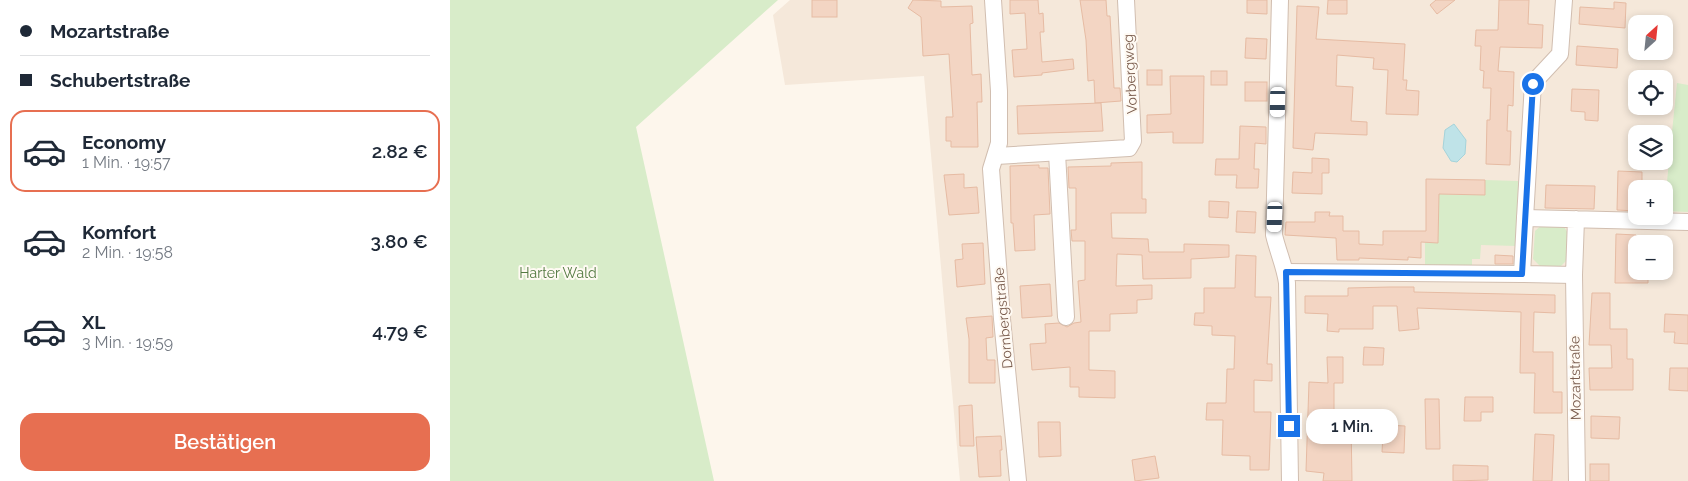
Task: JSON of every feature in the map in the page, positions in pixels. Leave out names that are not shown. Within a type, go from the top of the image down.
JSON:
[{"type":"street","name":"Dornbergstraße","points":[[993,0],[1000,91],[999,144],[991,169],[1002,319],[1018,481]]},
{"type":"street","name":"Vorbergweg","points":[[1057,153],[1129,148],[1133,141],[1126,0]]},
{"type":"street","points":[[1280,0],[1274,235],[1286,272],[1290,481]]},
{"type":"street","points":[[1522,274],[1533,84],[1560,54],[1564,0]]},
{"type":"street","points":[[996,156],[1057,153],[1066,317]]},
{"type":"street","points":[[1525,218],[1688,222]]},
{"type":"street","name":"Mozartstraße","points":[[1576,219],[1574,275],[1577,481]]},
{"type":"street","points":[[1286,272],[1574,275]]},
{"type":"shaded area","points":[[790,0],[1688,0],[1688,481],[960,481],[924,76],[785,85],[773,15]]},
{"type":"green space","name":"Harter Wald","points":[[450,0],[778,0],[636,127],[714,481],[450,481]]},
{"type":"green space","points":[[1677,83],[1688,85],[1688,212],[1673,211],[1673,180],[1667,180],[1668,170],[1673,170],[1673,125]]},
{"type":"green space","points":[[1485,180],[1518,181],[1517,246],[1481,245],[1480,259],[1472,259],[1472,267],[1425,266],[1425,242],[1438,243],[1439,194],[1485,195]]},
{"type":"green space","points":[[1544,223],[1562,224],[1568,233],[1566,261],[1559,268],[1541,267],[1533,259],[1535,231]]},
{"type":"water","points":[[1454,124],[1466,140],[1465,154],[1457,162],[1451,161],[1443,148],[1445,130]]},
{"type":"building","points":[[812,0],[837,0],[837,17],[812,17]]},
{"type":"building","points":[[913,0],[941,1],[941,7],[972,6],[973,23],[970,24],[972,75],[981,74],[982,102],[977,102],[978,147],[951,147],[951,141],[946,141],[946,117],[953,117],[949,54],[923,56],[921,17],[908,8]]},
{"type":"building","points":[[1010,0],[1038,0],[1039,14],[1043,13],[1044,32],[1040,32],[1042,62],[1073,59],[1074,69],[1042,73],[1042,75],[1014,77],[1012,50],[1027,49],[1025,13],[1010,14]]},
{"type":"building","points":[[1080,0],[1106,0],[1107,16],[1110,16],[1114,88],[1120,88],[1121,101],[1095,103],[1094,80],[1088,81],[1086,40]]},
{"type":"building","points":[[1247,0],[1267,0],[1267,14],[1247,13]]},
{"type":"building","points":[[1328,0],[1347,0],[1347,14],[1327,14]]},
{"type":"building","points":[[1436,0],[1455,0],[1437,14],[1430,5]]},
{"type":"building","points":[[1499,0],[1529,0],[1528,24],[1543,25],[1542,48],[1500,47],[1498,71],[1514,72],[1513,106],[1508,105],[1507,131],[1511,131],[1510,165],[1486,164],[1487,120],[1490,120],[1491,88],[1483,88],[1484,71],[1480,70],[1481,46],[1475,46],[1476,30],[1498,30]]},
{"type":"building","points":[[1614,2],[1626,3],[1625,28],[1579,24],[1580,7],[1614,9]]},
{"type":"building","points":[[1297,6],[1319,7],[1316,39],[1405,44],[1403,80],[1407,80],[1406,90],[1419,91],[1418,115],[1386,114],[1388,70],[1373,69],[1374,58],[1337,55],[1336,86],[1353,87],[1351,121],[1367,122],[1367,135],[1315,133],[1313,150],[1293,148]]},
{"type":"building","points":[[1246,38],[1267,39],[1266,59],[1245,58]]},
{"type":"building","points":[[1577,46],[1618,49],[1617,68],[1576,65]]},
{"type":"building","points":[[1147,70],[1162,70],[1162,85],[1147,85]]},
{"type":"building","points":[[1211,71],[1227,71],[1227,85],[1211,85]]},
{"type":"building","points":[[1170,76],[1204,76],[1203,143],[1173,143],[1173,132],[1147,133],[1147,115],[1171,114]]},
{"type":"building","points":[[1245,82],[1267,82],[1267,101],[1245,101]]},
{"type":"building","points":[[1572,89],[1599,90],[1598,121],[1585,120],[1585,112],[1571,111]]},
{"type":"building","points":[[1101,103],[1103,131],[1018,134],[1017,106]]},
{"type":"building","points":[[1240,126],[1266,127],[1266,144],[1255,143],[1254,169],[1259,169],[1258,188],[1236,188],[1237,175],[1215,175],[1216,159],[1239,159]]},
{"type":"building","points":[[1312,158],[1329,159],[1329,173],[1322,173],[1322,194],[1292,193],[1293,172],[1312,173]]},
{"type":"building","points":[[1142,162],[1142,199],[1146,199],[1146,213],[1111,213],[1112,238],[1148,239],[1149,252],[1184,252],[1184,244],[1229,245],[1229,257],[1191,259],[1191,278],[1143,279],[1142,255],[1117,254],[1116,286],[1152,285],[1152,299],[1137,300],[1137,313],[1110,314],[1110,331],[1089,331],[1089,370],[1115,371],[1115,398],[1079,397],[1079,387],[1070,387],[1070,367],[1032,370],[1030,344],[1046,343],[1045,324],[1059,323],[1067,327],[1081,322],[1078,281],[1085,280],[1085,241],[1072,241],[1071,230],[1076,230],[1076,188],[1069,188],[1068,167],[1111,166],[1111,163]]},
{"type":"building","points":[[1039,165],[1039,168],[1048,168],[1050,214],[1034,215],[1035,250],[1015,251],[1013,223],[1011,223],[1010,166]]},
{"type":"building","points":[[1618,171],[1642,172],[1642,180],[1628,180],[1628,211],[1617,210]]},
{"type":"building","points":[[964,174],[964,188],[977,187],[979,213],[949,215],[944,175]]},
{"type":"building","points":[[1426,179],[1485,180],[1485,195],[1439,194],[1438,243],[1421,242],[1421,258],[1408,257],[1408,260],[1359,258],[1359,260],[1337,260],[1336,238],[1285,235],[1286,222],[1315,222],[1315,212],[1330,212],[1329,216],[1343,216],[1343,231],[1359,231],[1359,244],[1383,245],[1383,231],[1426,231]]},
{"type":"building","points":[[1546,185],[1595,186],[1594,209],[1545,208]]},
{"type":"building","points":[[1209,201],[1229,202],[1228,218],[1209,217]]},
{"type":"building","points":[[1237,211],[1256,212],[1255,233],[1236,232]]},
{"type":"building","points":[[1616,234],[1636,235],[1628,235],[1628,280],[1648,280],[1648,283],[1615,283]]},
{"type":"building","points":[[983,243],[985,284],[957,287],[955,260],[963,259],[962,244]]},
{"type":"building","points":[[1236,255],[1256,256],[1255,297],[1271,297],[1267,364],[1272,364],[1272,381],[1254,380],[1254,412],[1271,412],[1269,470],[1250,470],[1250,456],[1222,455],[1223,420],[1206,420],[1207,403],[1226,403],[1227,369],[1234,369],[1235,336],[1212,335],[1212,326],[1194,325],[1195,313],[1204,313],[1204,288],[1235,288]]},
{"type":"building","points":[[1495,255],[1513,256],[1513,264],[1495,264]]},
{"type":"building","points":[[1050,284],[1052,316],[1022,318],[1020,286]]},
{"type":"building","points":[[1414,287],[1414,292],[1555,295],[1555,313],[1534,312],[1533,352],[1553,352],[1553,392],[1562,392],[1562,413],[1534,413],[1535,373],[1520,373],[1521,312],[1417,308],[1419,329],[1399,331],[1397,306],[1373,306],[1373,329],[1339,329],[1339,332],[1327,331],[1328,314],[1305,313],[1305,296],[1348,296],[1348,288]]},
{"type":"building","points":[[1592,293],[1610,293],[1610,329],[1627,329],[1627,359],[1633,359],[1633,390],[1590,390],[1589,368],[1612,368],[1611,345],[1589,345]]},
{"type":"building","points":[[1665,314],[1688,315],[1688,344],[1674,343],[1675,332],[1664,332]]},
{"type":"building","points":[[992,316],[993,337],[986,338],[987,360],[995,360],[995,383],[969,383],[969,339],[966,318]]},
{"type":"building","points":[[1364,347],[1384,348],[1383,365],[1363,365]]},
{"type":"building","points":[[1327,357],[1343,357],[1343,383],[1334,383],[1334,425],[1351,424],[1352,481],[1323,481],[1324,473],[1306,471],[1309,382],[1328,383]]},
{"type":"building","points":[[1670,368],[1688,368],[1688,391],[1669,390]]},
{"type":"building","points":[[1465,397],[1493,397],[1493,412],[1481,412],[1481,421],[1464,421]]},
{"type":"building","points":[[1425,399],[1439,399],[1440,449],[1426,449]]},
{"type":"building","points":[[972,405],[974,446],[960,446],[959,406]]},
{"type":"building","points":[[1591,416],[1620,417],[1619,439],[1591,438]]},
{"type":"building","points":[[1369,419],[1386,420],[1386,425],[1405,426],[1404,453],[1382,452],[1383,434],[1368,434]]},
{"type":"building","points":[[1038,422],[1060,422],[1061,456],[1039,457]]},
{"type":"building","points":[[1535,434],[1554,435],[1552,481],[1533,481]]},
{"type":"building","points":[[1001,436],[1001,476],[979,477],[976,437]]},
{"type":"building","points":[[1155,456],[1159,478],[1135,481],[1132,460]]},
{"type":"building","points":[[1590,464],[1609,464],[1609,481],[1590,481]]},
{"type":"building","points":[[1453,465],[1488,466],[1488,480],[1453,481]]},
{"type":"route","points":[[1289,426],[1286,272],[1522,274],[1533,84]]}]
